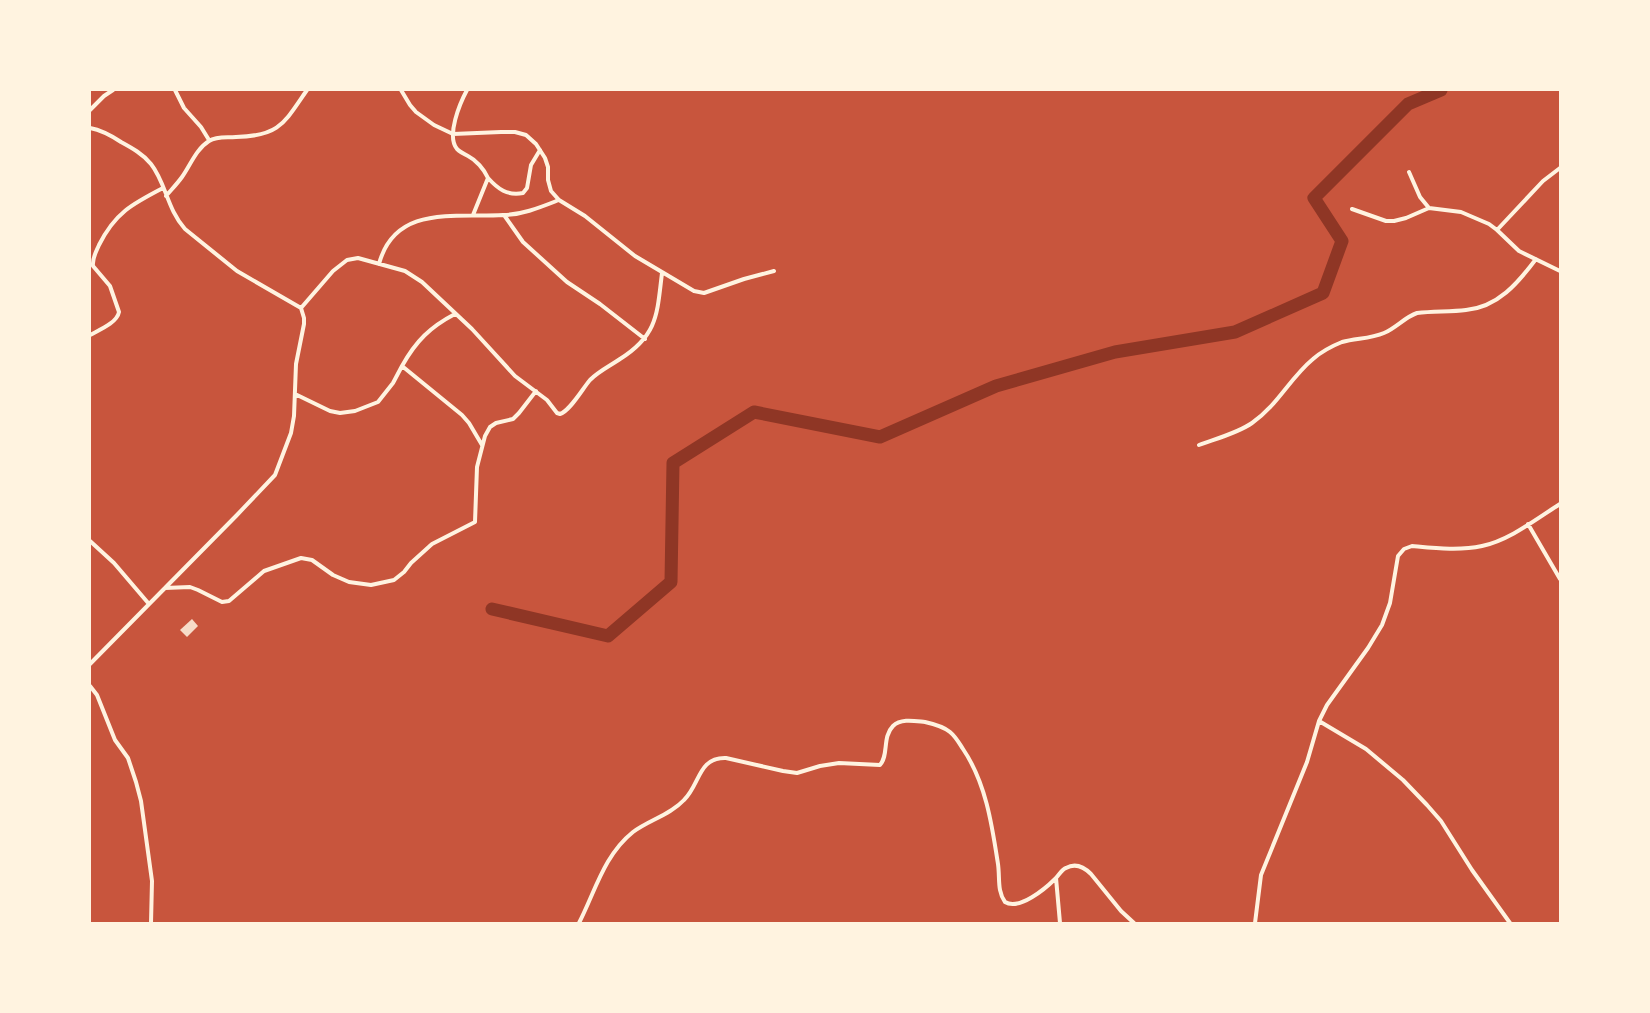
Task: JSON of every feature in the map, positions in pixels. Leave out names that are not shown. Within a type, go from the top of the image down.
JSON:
[{"type":"street","points":[[90,110],[104,96],[113,90]]},
{"type":"street","points":[[175,90],[184,108],[201,127],[209,140]]},
{"type":"street","points":[[166,196],[183,176],[194,156],[209,140],[223,137],[252,136],[268,133],[276,129],[283,123],[308,90]]},
{"type":"street","points":[[401,90],[416,112],[434,125],[453,134],[514,132],[526,135],[540,150],[548,167],[548,180],[551,191],[559,200],[585,216],[635,256],[694,292],[704,293],[744,279],[774,271]]},
{"type":"street","points":[[467,90],[458,110],[453,134],[454,144],[457,149],[476,162],[498,188],[516,195],[523,193],[527,188],[531,165],[540,150]]},
{"type":"street","points":[[90,128],[112,136],[145,157],[156,172],[179,222],[215,254],[252,281],[301,308],[304,318],[296,364],[291,433],[275,474],[90,664]]},
{"type":"street","points":[[1497,230],[1543,181],[1560,168]]},
{"type":"street","points":[[1409,172],[1420,197],[1429,208]]},
{"type":"street","points":[[473,215],[488,178]]},
{"type":"street","points":[[90,336],[114,321],[119,316],[110,286],[93,266],[93,258],[104,234],[124,210],[163,188]]},
{"type":"street","points":[[379,264],[387,244],[395,234],[406,225],[425,218],[473,215],[504,216],[525,212],[559,200]]},
{"type":"street","points":[[1352,209],[1386,221],[1406,218],[1429,208],[1461,212],[1477,218],[1497,230],[1519,251],[1560,271]]},
{"type":"street","points":[[504,216],[523,242],[568,282],[600,304],[644,339]]},
{"type":"street","points":[[301,308],[333,271],[347,260],[358,258],[405,271],[422,282],[472,329],[516,376],[547,400],[557,413],[563,413],[599,372],[620,359],[644,339],[655,321],[658,310],[662,273]]},
{"type":"street","points":[[1199,445],[1251,424],[1269,408],[1301,370],[1314,358],[1329,348],[1342,342],[1381,334],[1412,314],[1468,310],[1492,303],[1507,293],[1520,281],[1536,260]]},
{"type":"street","points":[[295,394],[340,413],[355,411],[378,402],[393,383],[417,341],[429,330],[455,314]]},
{"type":"street","points":[[402,366],[462,415],[469,423],[482,445]]},
{"type":"street","points":[[165,588],[190,587],[225,602],[264,571],[301,558],[312,560],[333,575],[349,582],[372,586],[394,580],[432,544],[475,522],[477,467],[485,436],[490,427],[496,423],[513,419],[536,392]]},
{"type":"street","points":[[1255,923],[1261,876],[1304,769],[1319,721],[1327,705],[1368,648],[1382,625],[1390,603],[1398,556],[1404,549],[1412,546],[1465,549],[1482,546],[1512,534],[1560,504]]},
{"type":"street","points":[[1528,524],[1560,579]]},
{"type":"street","points":[[90,541],[114,563],[149,604]]},
{"type":"street","points":[[90,686],[97,695],[111,732],[128,758],[141,801],[152,881],[151,923]]},
{"type":"street","points":[[579,923],[612,854],[622,842],[634,832],[678,806],[686,799],[701,772],[711,760],[726,758],[797,773],[820,766],[839,763],[880,765],[883,761],[888,734],[893,725],[901,721],[927,722],[943,727],[951,732],[970,759],[977,772],[994,834],[999,870],[1000,892],[1005,902],[1013,905],[1027,900],[1056,878],[1065,868],[1073,866],[1085,868],[1120,911],[1134,923]]},
{"type":"street","points":[[1319,721],[1366,749],[1403,780],[1441,821],[1472,870],[1510,923]]},
{"type":"street","points":[[1056,878],[1060,923]]},
{"type":"building","points":[[192,619],[198,626],[187,637],[180,630]]},
{"type":"waterway","points":[[492,609],[608,636],[671,582],[673,463],[754,412],[880,437],[996,386],[1115,352],[1235,332],[1323,293],[1342,241],[1314,198],[1408,104],[1441,90]]}]
